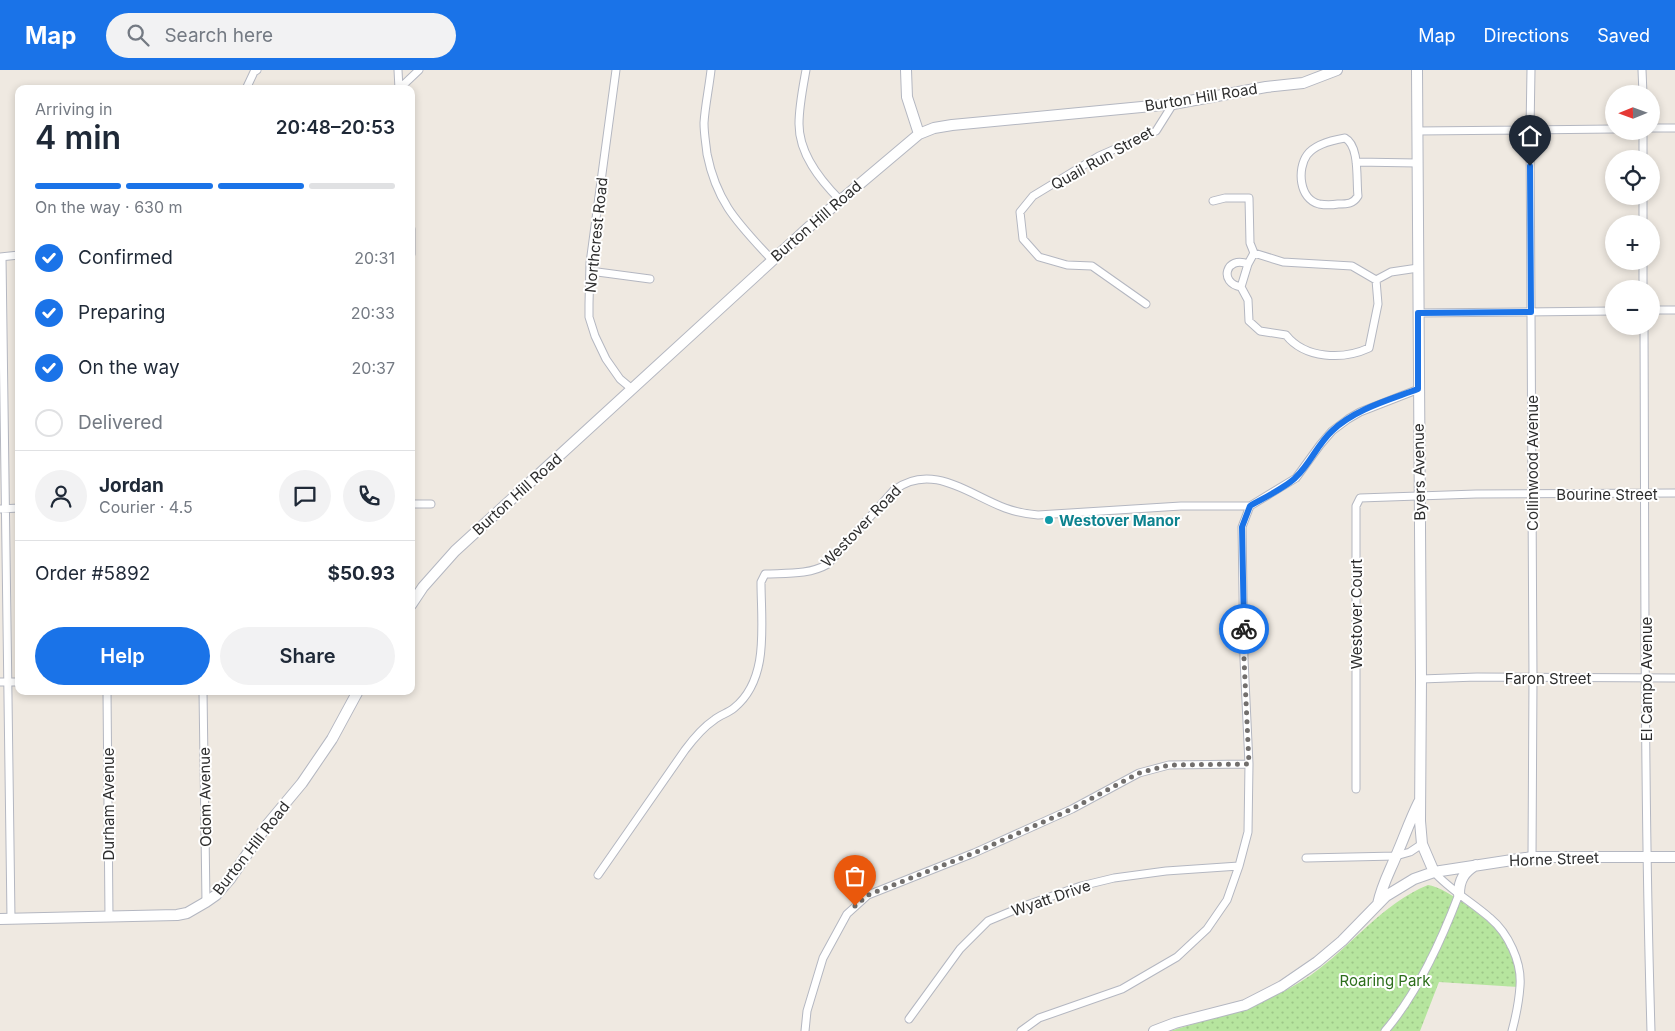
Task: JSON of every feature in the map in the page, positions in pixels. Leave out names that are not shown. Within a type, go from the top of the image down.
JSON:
[{"type":"street","points":[[248,85],[254,72],[257,70]]},
{"type":"street","points":[[398,70],[399,85]]},
{"type":"street","points":[[403,85],[419,70]]},
{"type":"street","name":"Northcrest Road","points":[[616,70],[590,271],[589,316],[595,336],[613,370],[632,389]]},
{"type":"street","points":[[711,70],[704,123],[704,138],[711,172],[724,204],[734,219],[772,260]]},
{"type":"street","points":[[806,70],[799,122],[800,134],[813,168],[840,200]]},
{"type":"street","points":[[906,70],[907,97],[919,134]]},
{"type":"street","name":"Burton Hill Road","points":[[415,600],[423,587],[455,551],[772,260],[919,134],[934,128],[952,125],[1173,104],[1266,87],[1303,83],[1337,70]]},
{"type":"street","name":"Byers Avenue","points":[[1417,70],[1421,679],[1420,801],[1422,844],[1434,872]]},
{"type":"street","name":"Collinwood Avenue","points":[[1531,70],[1532,857]]},
{"type":"street","points":[[1642,70],[1642,85]]},
{"type":"street","name":"Quail Run Street","points":[[1146,304],[1092,266],[1066,265],[1039,257],[1023,239],[1020,212],[1033,196],[1099,156],[1156,131],[1173,104]]},
{"type":"street","points":[[1660,128],[1675,128]]},
{"type":"street","points":[[1417,132],[1605,129]]},
{"type":"street","points":[[1345,138],[1350,140],[1354,148],[1356,162],[1358,196],[1354,201],[1348,204],[1320,204],[1306,195],[1301,172],[1307,156],[1315,148],[1334,140],[1345,138]]},
{"type":"street","points":[[1356,162],[1417,163]]},
{"type":"street","points":[[1212,201],[1225,198],[1249,198],[1250,244],[1254,253],[1283,262],[1352,266],[1376,280]]},
{"type":"street","points":[[1254,253],[1248,264],[1241,287],[1248,300],[1249,321],[1260,331],[1286,335],[1292,342],[1304,350],[1343,355],[1357,353],[1369,348],[1378,304],[1376,280]]},
{"type":"street","points":[[11,918],[4,682],[1,257],[15,255]]},
{"type":"street","points":[[1241,287],[1235,286],[1230,282],[1227,277],[1228,270],[1230,265],[1236,262],[1242,261],[1248,264]]},
{"type":"street","points":[[1376,280],[1391,272],[1418,268]]},
{"type":"street","points":[[590,271],[650,279]]},
{"type":"street","points":[[1660,310],[1675,310]]},
{"type":"street","points":[[1418,313],[1605,311]]},
{"type":"street","name":"El Campo Avenue","points":[[1644,335],[1646,857],[1651,1031]]},
{"type":"street","points":[[1021,1031],[1039,1018],[1122,989],[1177,958],[1207,929],[1221,911],[1240,866],[1248,832],[1249,764],[1244,659],[1242,527],[1250,506],[1296,478],[1320,444],[1332,431],[1360,412],[1418,389]]},
{"type":"street","name":"Westover Road","points":[[598,875],[700,730],[733,708],[748,694],[756,680],[760,658],[761,582],[765,574],[818,570],[828,564],[894,490],[905,482],[935,478],[960,487],[1005,508],[1038,515],[1181,506],[1250,506]]},
{"type":"street","name":"Bourine Street","points":[[1419,496],[1675,493]]},
{"type":"street","name":"Westover Court","points":[[1356,789],[1356,506],[1360,498],[1364,497],[1419,496]]},
{"type":"street","points":[[415,504],[431,504]]},
{"type":"street","name":"Faron Street","points":[[1421,679],[1477,677],[1675,678]]},
{"type":"street","name":"Durham Avenue","points":[[107,695],[109,917]]},
{"type":"street","name":"Odom Avenue","points":[[203,695],[206,902]]},
{"type":"street","name":"Burton Hill Road","points":[[0,918],[178,915],[187,913],[206,902],[216,895],[230,879],[267,825],[302,783],[332,739],[356,695]]},
{"type":"street","points":[[805,1031],[807,1011],[823,958],[847,914],[868,895],[974,853],[1054,817],[1139,773],[1169,765],[1249,764]]},
{"type":"street","points":[[1378,904],[1382,886],[1420,801]]},
{"type":"street","points":[[1306,858],[1396,856],[1410,852],[1422,844]]},
{"type":"street","name":"Horne Street","points":[[1154,1031],[1175,1023],[1245,1005],[1282,986],[1317,962],[1342,941],[1378,904],[1399,887],[1434,872],[1532,857],[1675,857]]},
{"type":"street","points":[[1386,1031],[1402,1009],[1433,954],[1459,894],[1463,875],[1477,865]]},
{"type":"street","name":"Wyatt Drive","points":[[909,1019],[960,949],[988,921],[1081,886],[1114,878],[1166,871],[1240,866]]},
{"type":"street","points":[[1434,872],[1443,882],[1491,918],[1502,928],[1508,939],[1518,966],[1520,984],[1512,1031]]},
{"type":"green space","name":"Roaring Park","points":[[1428,885],[1436,887],[1457,899],[1481,915],[1499,932],[1508,944],[1513,956],[1518,987],[1439,982],[1420,1031],[1170,1031],[1243,1009],[1295,985],[1326,964],[1381,914],[1411,893]]},
{"type":"way so far","points":[[855,906],[868,895],[974,853],[1072,809],[1139,773],[1169,765],[1249,764],[1246,728],[1244,629]]},
{"type":"place","name":"Westover Manor","points":[[1049,520]]},
{"type":"route","points":[[1244,629],[1242,527],[1246,513],[1250,506],[1296,478],[1320,444],[1332,431],[1348,419],[1360,412],[1418,389],[1418,313],[1531,312],[1530,166]]}]
